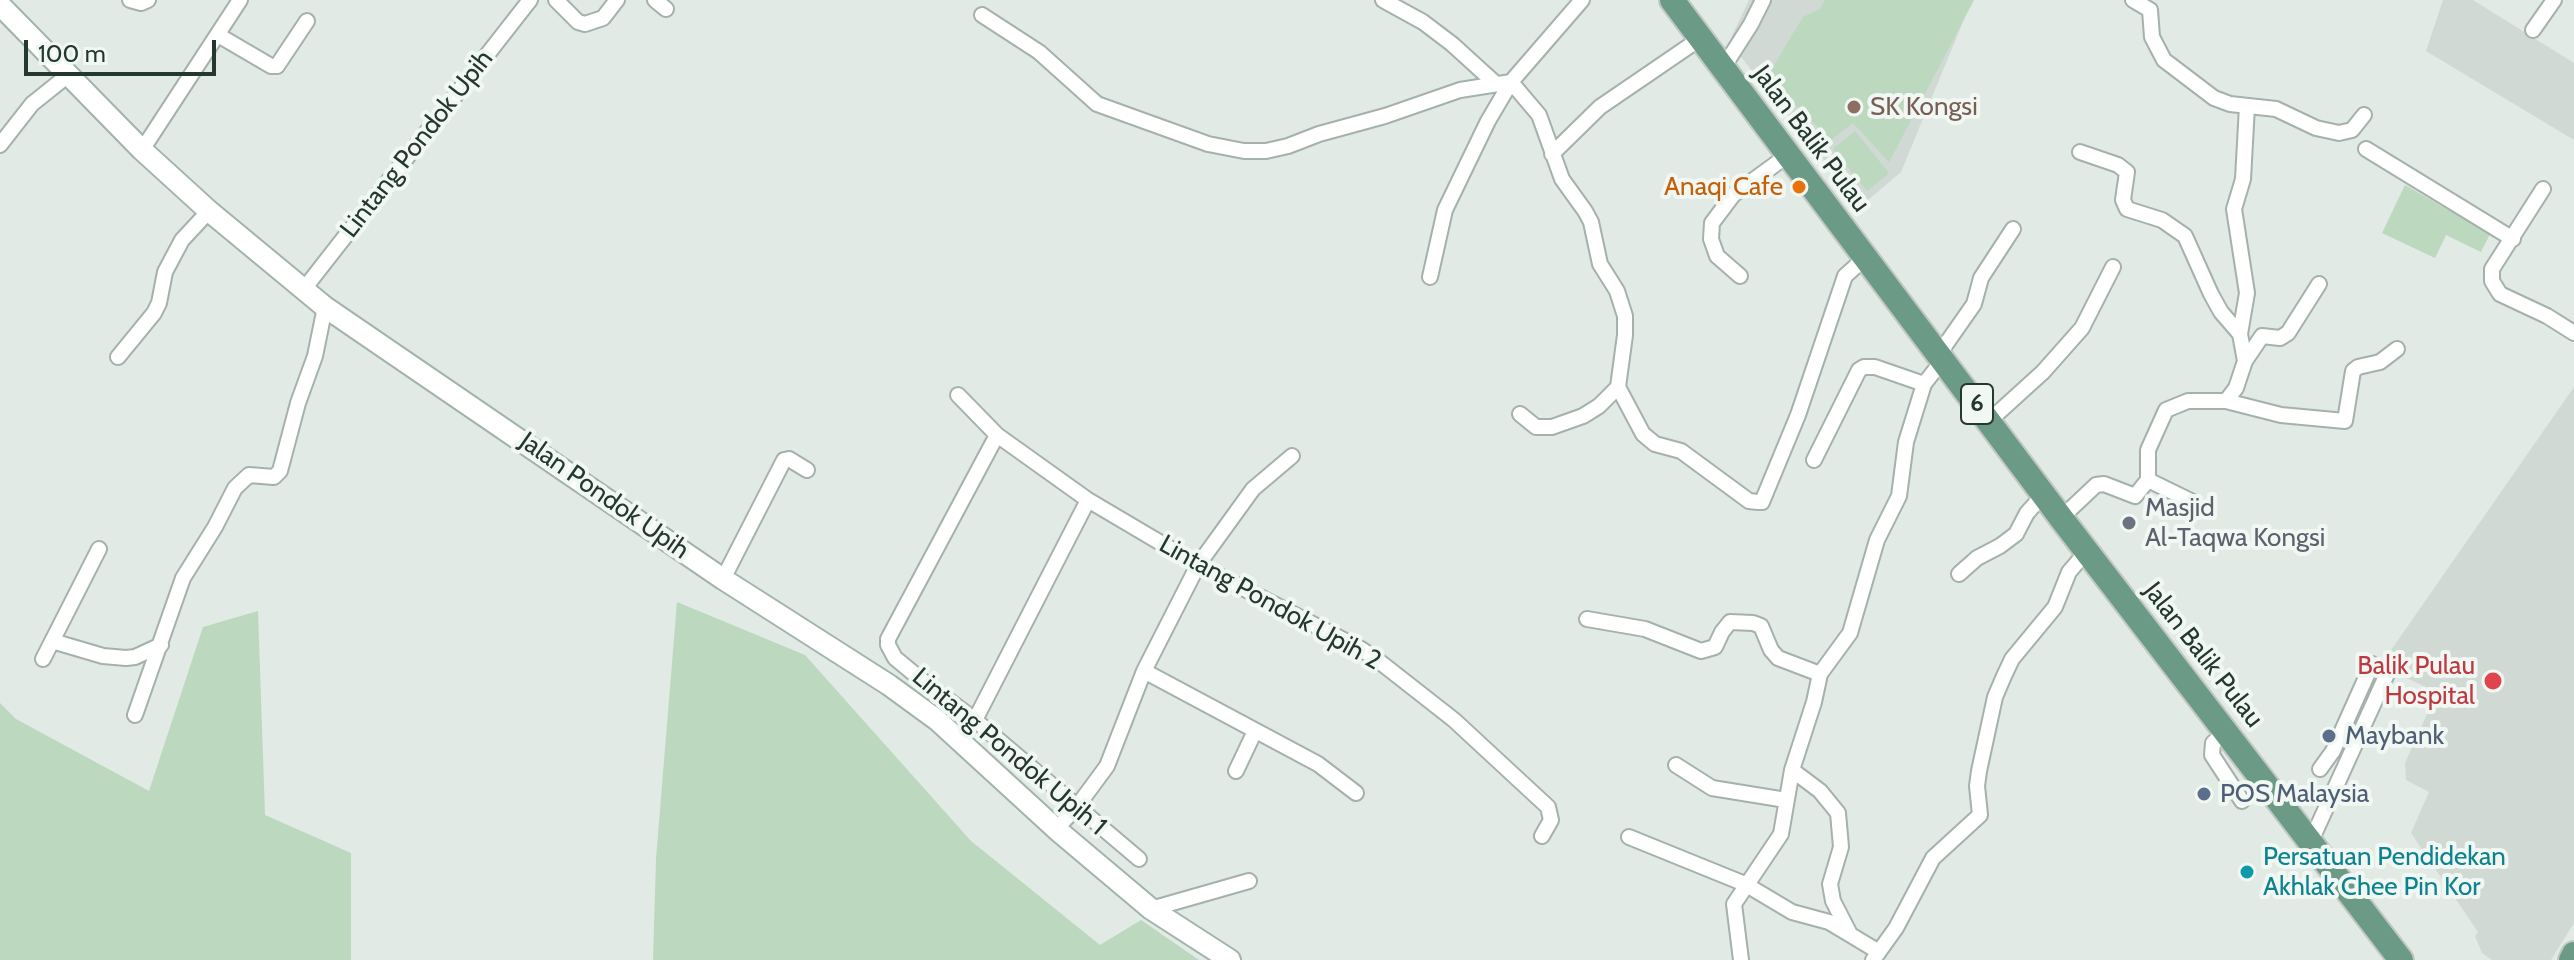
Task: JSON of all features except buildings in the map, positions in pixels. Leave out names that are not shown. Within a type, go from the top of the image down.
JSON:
[{"type":"main road","name":"Jalan Balik Pulau","points":[[1672,0],[2061,518],[2401,960]]},
{"type":"main road","name":"Jalan Pondok Upih","points":[[0,6],[142,150],[209,211],[325,307],[723,579],[889,685],[937,720],[1056,829],[1151,909],[1230,960]]},
{"type":"main road","points":[[2571,960],[2574,954]]},
{"type":"street","points":[[0,6],[8,0]]},
{"type":"street","points":[[130,0],[141,3],[148,0]]},
{"type":"street","points":[[142,150],[240,0]]},
{"type":"street","name":"Lintang Pondok Upih","points":[[304,289],[530,0]]},
{"type":"street","points":[[556,0],[578,22],[585,24],[603,18],[617,0]]},
{"type":"street","points":[[1383,0],[1432,29],[1539,115],[1562,179],[1591,222],[1600,264],[1617,291],[1625,316],[1618,387],[1599,406],[1583,416],[1552,427],[1536,427],[1520,414]]},
{"type":"street","points":[[1430,277],[1445,210],[1503,83],[1582,0]]},
{"type":"street","points":[[1723,68],[1763,0]]},
{"type":"street","points":[[2133,0],[2150,10],[2152,37],[2157,49],[2174,70],[2214,98],[2230,104],[2276,109],[2316,128],[2339,133],[2352,130],[2364,115]]},
{"type":"street","points":[[2533,30],[2554,0]]},
{"type":"street","points":[[982,15],[1039,52],[1097,104],[1208,144],[1244,151],[1288,146],[1439,96],[1503,83]]},
{"type":"street","points":[[218,35],[275,66],[280,65],[307,21]]},
{"type":"street","points":[[1552,154],[1600,107],[1701,38]]},
{"type":"street","points":[[0,145],[32,104],[67,76]]},
{"type":"street","points":[[2245,361],[2240,334],[2247,293],[2234,209],[2243,179],[2247,106]]},
{"type":"street","points":[[2366,149],[2513,239]]},
{"type":"street","points":[[2080,152],[2118,165],[2127,172],[2123,200],[2127,209],[2162,220],[2185,236],[2216,303],[2240,334]]},
{"type":"street","points":[[1740,276],[1717,256],[1711,239],[1712,223],[1733,195],[1788,155]]},
{"type":"street","points":[[2543,189],[2492,269],[2492,281],[2500,294],[2547,316],[2574,333]]},
{"type":"street","points":[[118,357],[154,313],[165,272],[182,240],[209,211]]},
{"type":"street","points":[[1741,960],[1734,904],[1781,834],[1792,770],[1820,674],[1845,642],[1853,625],[1877,540],[1899,496],[1906,442],[1924,384],[1974,304],[1981,278],[2013,229]]},
{"type":"street","points":[[1618,387],[1648,439],[1692,458],[1749,501],[1762,502],[1798,415],[1845,276],[1866,257]]},
{"type":"street","points":[[1989,421],[2043,372],[2082,328],[2113,267]]},
{"type":"street","points":[[2226,401],[2236,388],[2245,361],[2262,336],[2280,338],[2288,333],[2319,284]]},
{"type":"street","points":[[135,715],[183,578],[235,488],[249,475],[274,477],[280,471],[298,403],[315,356],[325,307]]},
{"type":"street","points":[[2061,518],[2096,485],[2104,484],[2135,496],[2148,480],[2148,450],[2166,410],[2188,401],[2226,401],[2281,415],[2345,421],[2353,371],[2380,362],[2397,349]]},
{"type":"street","points":[[1814,460],[1859,370],[1875,367],[1924,384]]},
{"type":"street","name":"Lintang Pondok Upih 2","points":[[958,395],[997,435],[1088,500],[1198,565],[1361,649],[1414,687],[1548,807],[1551,820],[1542,836]]},
{"type":"street","name":"Lintang Pondok Upih 1","points":[[997,435],[888,639],[890,651],[1139,859]]},
{"type":"street","points":[[1056,829],[1107,766],[1144,671],[1198,565],[1253,489],[1292,456]]},
{"type":"street","points":[[723,579],[784,460],[789,459],[807,470]]},
{"type":"street","points":[[2148,480],[2193,502]]},
{"type":"street","points":[[1959,574],[1977,558],[2016,534],[2027,513],[2044,494]]},
{"type":"street","points":[[975,720],[1088,500]]},
{"type":"street","points":[[43,659],[99,549]]},
{"type":"street","points":[[1629,837],[1745,884],[1792,912],[1829,922],[1851,935],[1875,958],[1896,928],[1933,858],[1980,815],[1977,786],[1995,697],[2012,659],[2055,607],[2069,572],[2087,551]]},
{"type":"street","points":[[1587,619],[1637,627],[1705,652],[1715,647],[1730,622],[1753,623],[1761,626],[1771,650],[1778,658],[1820,674]]},
{"type":"street","points":[[52,641],[113,658],[135,657],[161,645]]},
{"type":"street","points":[[2320,769],[2333,751],[2372,664]]},
{"type":"street","points":[[1144,671],[1318,764],[1356,793]]},
{"type":"street","points":[[2311,841],[2387,674]]},
{"type":"street","points":[[2227,730],[2213,743],[2212,755],[2242,801]]},
{"type":"street","points":[[1236,771],[1255,731]]},
{"type":"street","points":[[1676,765],[1712,788],[1786,800]]},
{"type":"street","points":[[1792,770],[1820,791],[1838,813],[1841,847],[1830,884],[1833,901],[1851,935]]},
{"type":"street","points":[[1151,909],[1249,881]]},
{"type":"shaded area","name":"SK Kongsi","points":[[1749,0],[1972,0],[1901,172],[1861,206],[1729,42]]},
{"type":"shaded area","points":[[2443,0],[2473,0],[2574,63],[2574,140],[2426,51]]},
{"type":"shaded area","name":"Balik Pulau Hospital","points":[[2574,387],[2574,923],[2551,960],[2492,960],[2482,953],[2475,936],[2478,932],[2411,833],[2429,792],[2406,780],[2405,763],[2437,692],[2380,666]]},
{"type":"green space","name":"SK Kongsi","points":[[1825,0],[1974,0],[1889,162],[1853,123],[1831,140],[1767,77],[1803,17],[1820,9]]},
{"type":"green space","points":[[1855,131],[1889,173],[1867,191],[1833,149]]},
{"type":"green space","points":[[2405,185],[2490,234],[2481,252],[2446,235],[2435,258],[2382,233]]},
{"type":"green space","points":[[677,602],[805,655],[971,841],[1100,945],[1141,920],[1199,960],[653,960],[656,859]]},
{"type":"green space","points":[[258,611],[265,815],[351,853],[351,960],[0,960],[0,703],[16,719],[149,791],[203,627]]},
{"type":"place","name":"SK Kongsi","points":[[1854,107]]},
{"type":"place","name":"Anaqi Cafe","points":[[1799,187]]},
{"type":"place","name":"Masjid Al-Taqwa Kongsi","points":[[2129,523]]},
{"type":"place","name":"Balik Pulau Hospital","points":[[2493,681]]},
{"type":"place","name":"Maybank","points":[[2329,736]]},
{"type":"place","name":"POS Malaysia","points":[[2204,794]]},
{"type":"place","name":"Persatuan Pendidekan Akhlak Chee Pin Kor","points":[[2247,872]]}]
